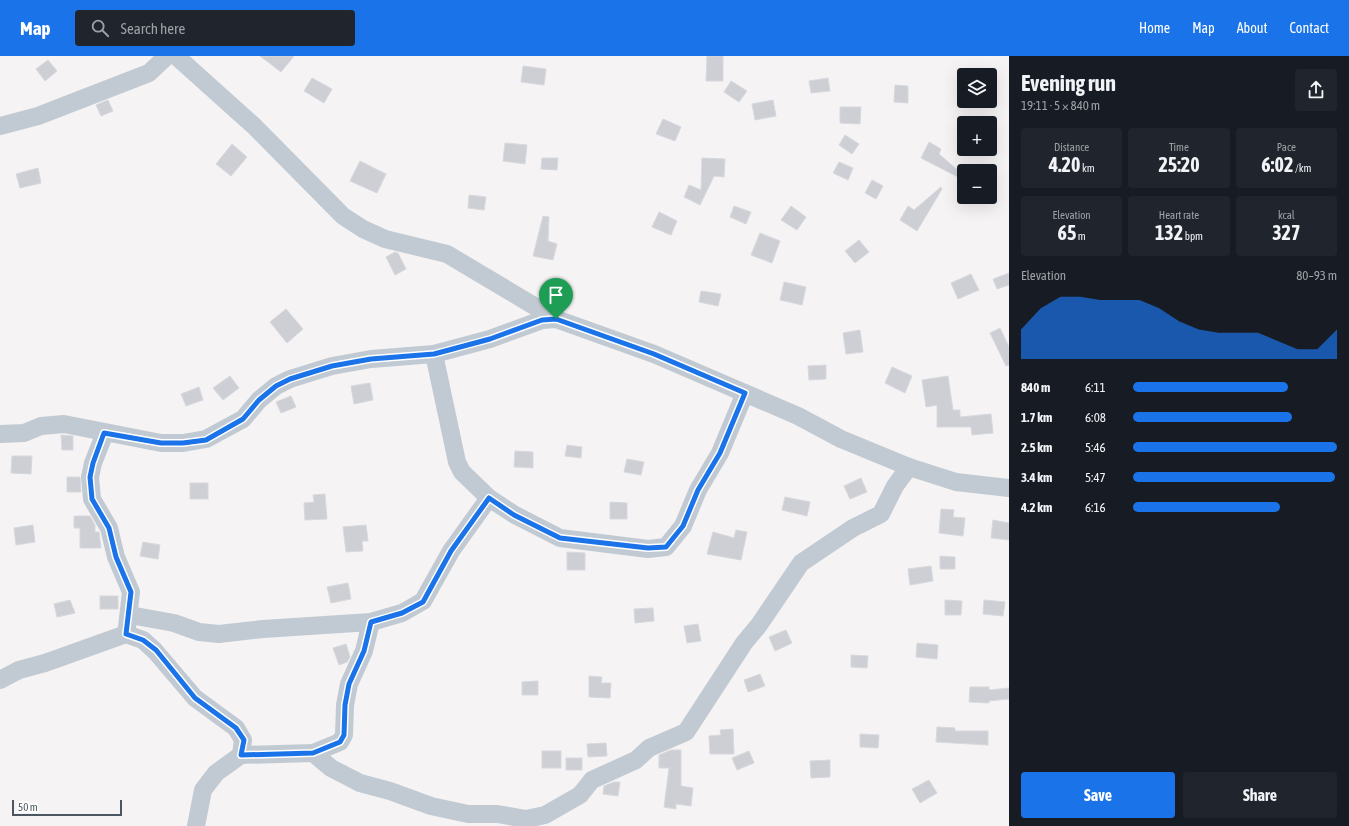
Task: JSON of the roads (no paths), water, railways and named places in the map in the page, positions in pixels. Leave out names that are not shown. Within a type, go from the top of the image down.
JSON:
[{"type":"street","points":[[0,126],[38,116],[149,73],[167,56]]},
{"type":"street","points":[[176,56],[254,126],[343,216],[363,229],[385,239],[447,254],[556,319],[654,354],[798,416],[842,439],[909,467],[956,482],[1009,488]]},
{"type":"street","points":[[0,434],[24,433],[41,426],[64,424],[161,443],[183,443],[206,440],[243,419],[259,400],[276,386],[290,379],[332,366],[371,359],[434,354],[490,339],[542,320],[556,319]]},
{"type":"street","points":[[434,354],[456,462],[462,472],[489,498],[514,515],[560,538],[648,548],[666,547],[683,526],[698,490],[720,453],[745,393]]},
{"type":"street","points":[[104,433],[93,463],[90,477],[92,499],[109,528],[116,557],[131,592],[130,615],[126,634]]},
{"type":"street","points":[[313,753],[331,768],[360,783],[390,791],[431,806],[468,814],[498,814],[526,819],[544,815],[580,795],[592,780],[636,760],[649,748],[686,732],[744,643],[759,625],[801,563],[853,528],[881,514],[895,486],[909,467]]},
{"type":"street","points":[[130,615],[174,623],[199,632],[219,634],[264,629],[371,622],[402,613],[423,602],[451,551],[489,498]]},
{"type":"street","points":[[196,826],[202,790],[216,773],[241,755],[313,753],[340,742],[344,735],[345,705],[349,684],[364,651],[371,622]]},
{"type":"street","points":[[0,680],[19,670],[59,659],[126,634],[143,640],[156,650],[195,698],[236,728],[244,740],[241,755]]}]
